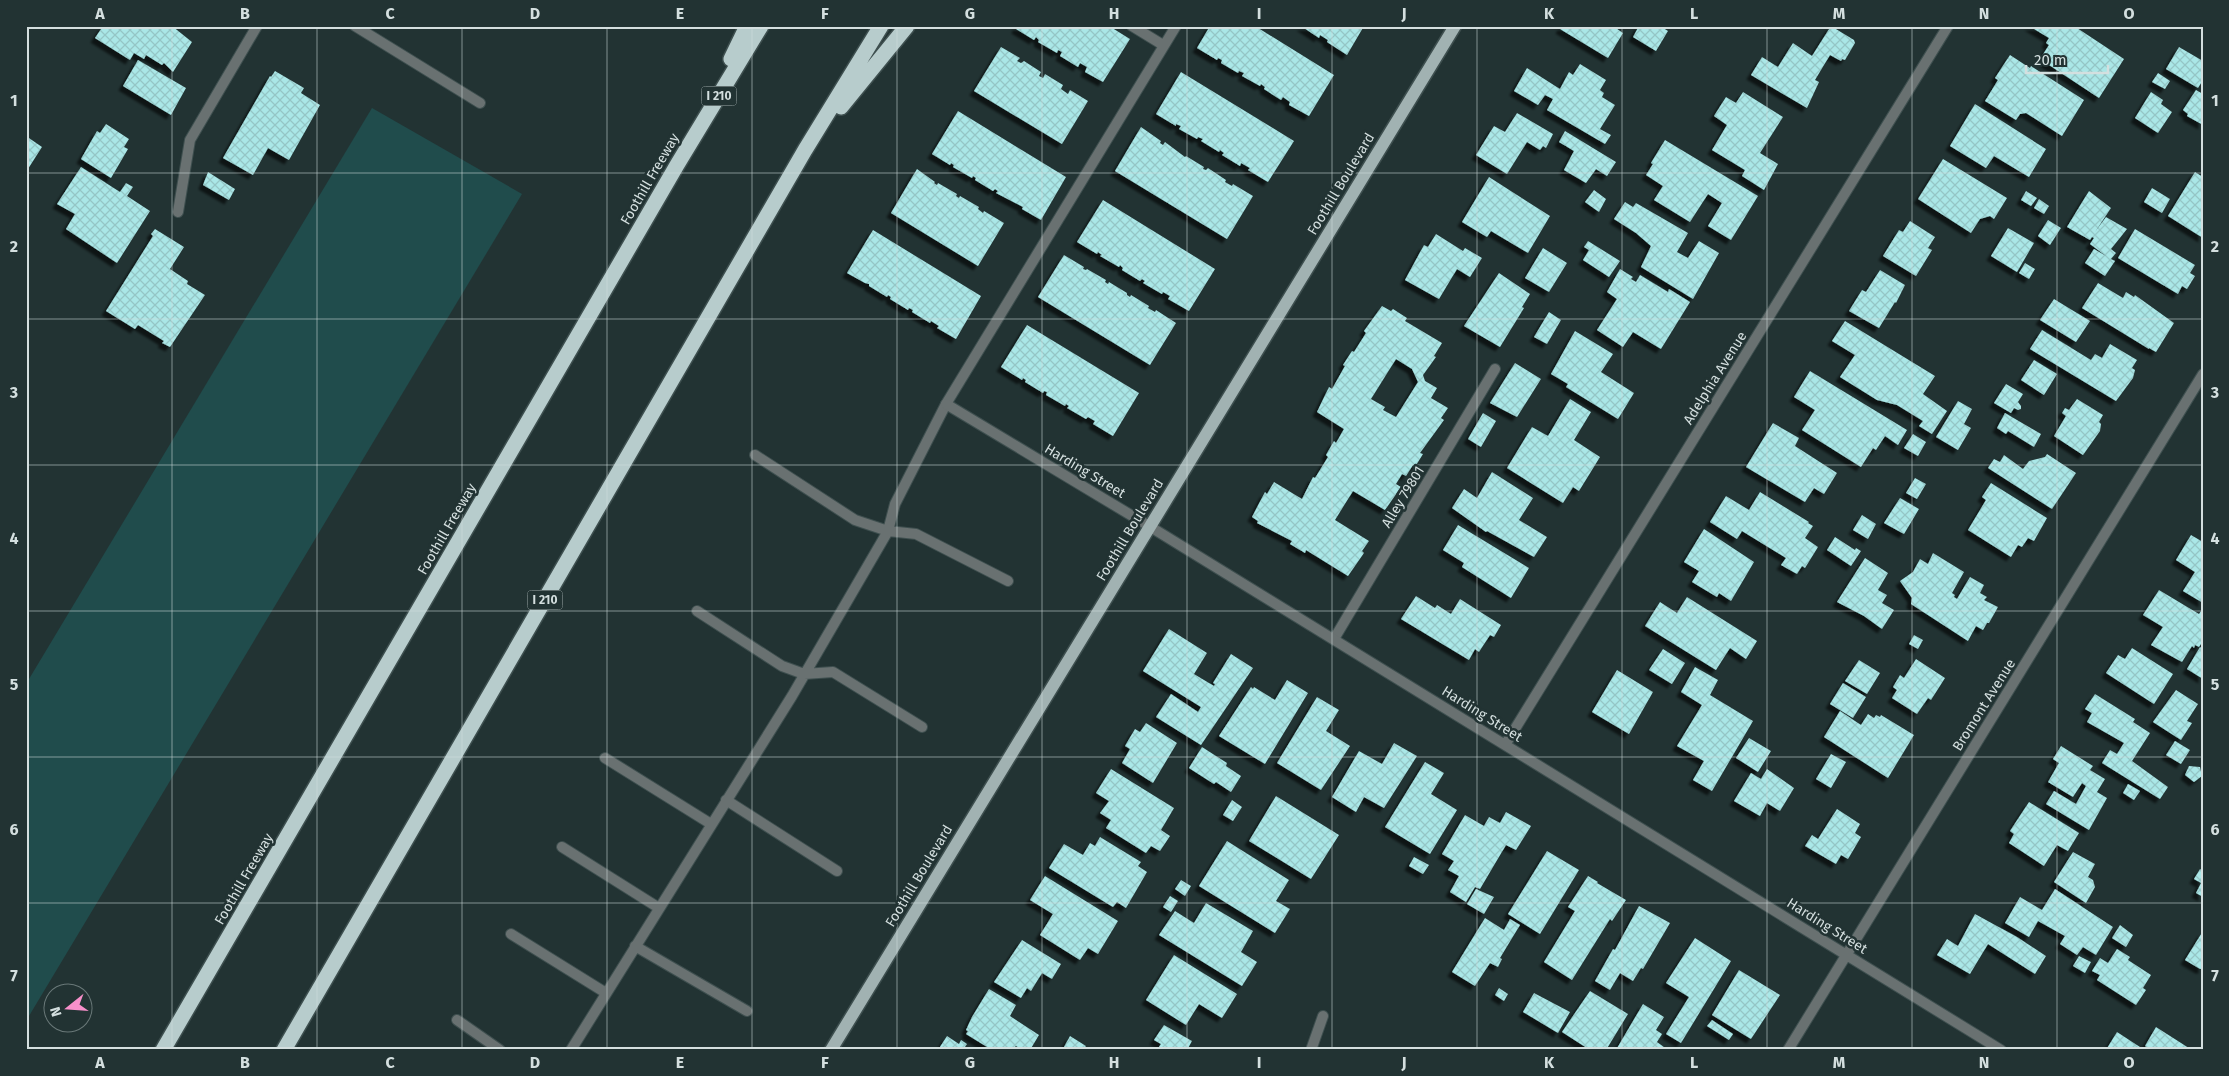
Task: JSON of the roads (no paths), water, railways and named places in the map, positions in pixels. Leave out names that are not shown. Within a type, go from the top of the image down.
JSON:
[{"type":"highway","points":[[677,165],[747,26]]},
{"type":"highway","name":"Foothill Freeway","points":[[164,1050],[677,165],[761,26]]},
{"type":"highway","name":"I 210","points":[[284,1050],[805,150],[881,26]]},
{"type":"highway","points":[[805,150],[907,26]]},
{"type":"main road","name":"Foothill Boulevard","points":[[831,1050],[1454,26]]},
{"type":"street","points":[[178,212],[190,140],[257,26]]},
{"type":"street","points":[[355,26],[480,103]]},
{"type":"street","points":[[1132,26],[1163,45]]},
{"type":"street","points":[[571,1050],[804,674],[888,531],[895,504],[946,404],[1176,26]]},
{"type":"street","name":"Adelphia Avenue","points":[[1505,745],[1948,26]]},
{"type":"street","name":"Alley 79801","points":[[1334,640],[1495,369]]},
{"type":"street","name":"Bromont Avenue","points":[[1788,1050],[2203,374]]},
{"type":"street","name":"Harding Street","points":[[946,404],[1149,526],[2001,1050]]},
{"type":"street","points":[[755,454],[855,520],[888,531],[916,534],[1008,581]]},
{"type":"street","points":[[697,611],[782,666],[804,674],[833,672],[922,727]]},
{"type":"street","points":[[605,758],[711,824]]},
{"type":"street","points":[[726,800],[837,871]]},
{"type":"street","points":[[562,847],[659,908]]},
{"type":"street","points":[[511,934],[606,993]]},
{"type":"street","points":[[635,946],[747,1011]]},
{"type":"street","points":[[1311,1050],[1323,1016]]},
{"type":"street","points":[[457,1020],[500,1050]]}]
